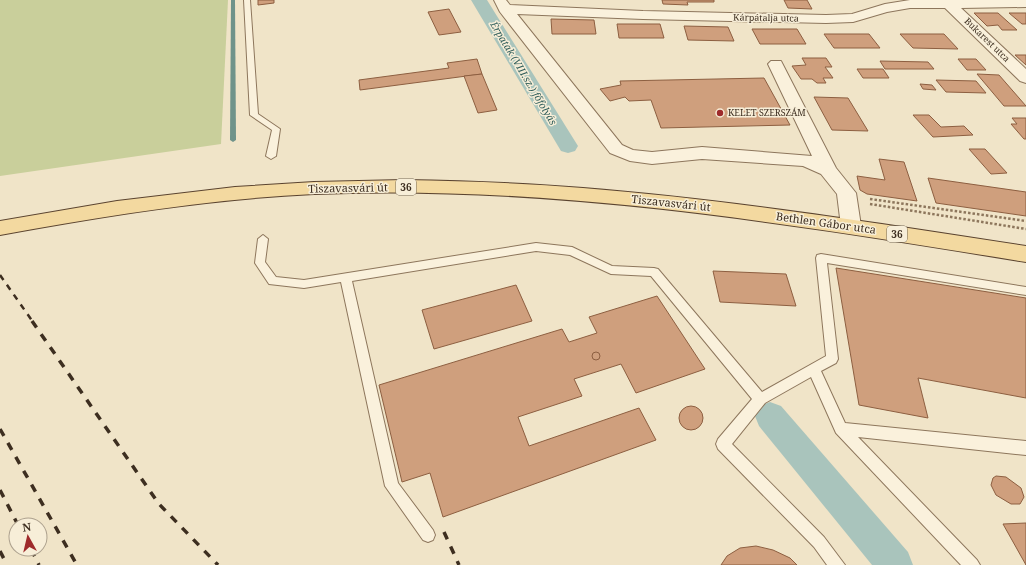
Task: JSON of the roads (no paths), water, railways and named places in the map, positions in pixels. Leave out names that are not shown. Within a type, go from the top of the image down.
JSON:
[{"type":"main road","name":"Tiszavasvári út","points":[[0,228],[138,205],[229,194],[314,188],[422,187],[568,193],[666,201],[769,214]]},
{"type":"main road","name":"Bethlen Gábor utca","points":[[769,214],[1026,254]]},
{"type":"street","points":[[641,0],[643,15]]},
{"type":"street","name":"Kárpátalja utca","points":[[502,4],[643,15],[826,19],[853,18],[885,8],[946,1],[1026,3]]},
{"type":"street","name":"Bukarest utca","points":[[946,1],[1026,78]]},
{"type":"street","points":[[502,4],[616,149],[630,155],[652,158],[702,153],[806,160],[828,170]]},
{"type":"street","points":[[776,64],[828,170],[846,193],[846,200],[852,226]]},
{"type":"lane","points":[[247,0],[254,114],[276,130],[271,156]]},
{"type":"lane","points":[[263,239],[260,264],[273,280],[304,284],[536,247],[572,251],[611,270],[654,272],[760,399]]},
{"type":"lane","points":[[837,565],[820,542],[723,444],[760,399],[832,359],[821,258],[1026,291]]},
{"type":"lane","points":[[346,278],[392,486],[428,535]]},
{"type":"lane","points":[[814,369],[841,429],[972,565]]},
{"type":"lane","points":[[841,429],[1026,448]]},
{"type":"waterway","points":[[233,0],[233,140]]},
{"type":"waterway","name":"Érpatak (VIII.sz.) főfolyás","points":[[479,0],[568,146]]},
{"type":"waterway","name":"Érpatak (VIII.sz.) főfolyás","points":[[770,416],[895,565]]},
{"type":"railway","points":[[0,275],[33,322]]},
{"type":"railway","points":[[32,321],[159,504],[218,565]]},
{"type":"railway","points":[[0,429],[77,565]]},
{"type":"railway","points":[[0,490],[14,517]]},
{"type":"railway","points":[[444,532],[459,565]]},
{"type":"railway","points":[[0,551],[7,565]]},
{"type":"railway","points":[[35,557],[39,565]]},
{"type":"place","name":"KELET SZERSZÁM","points":[[720,113]]}]
